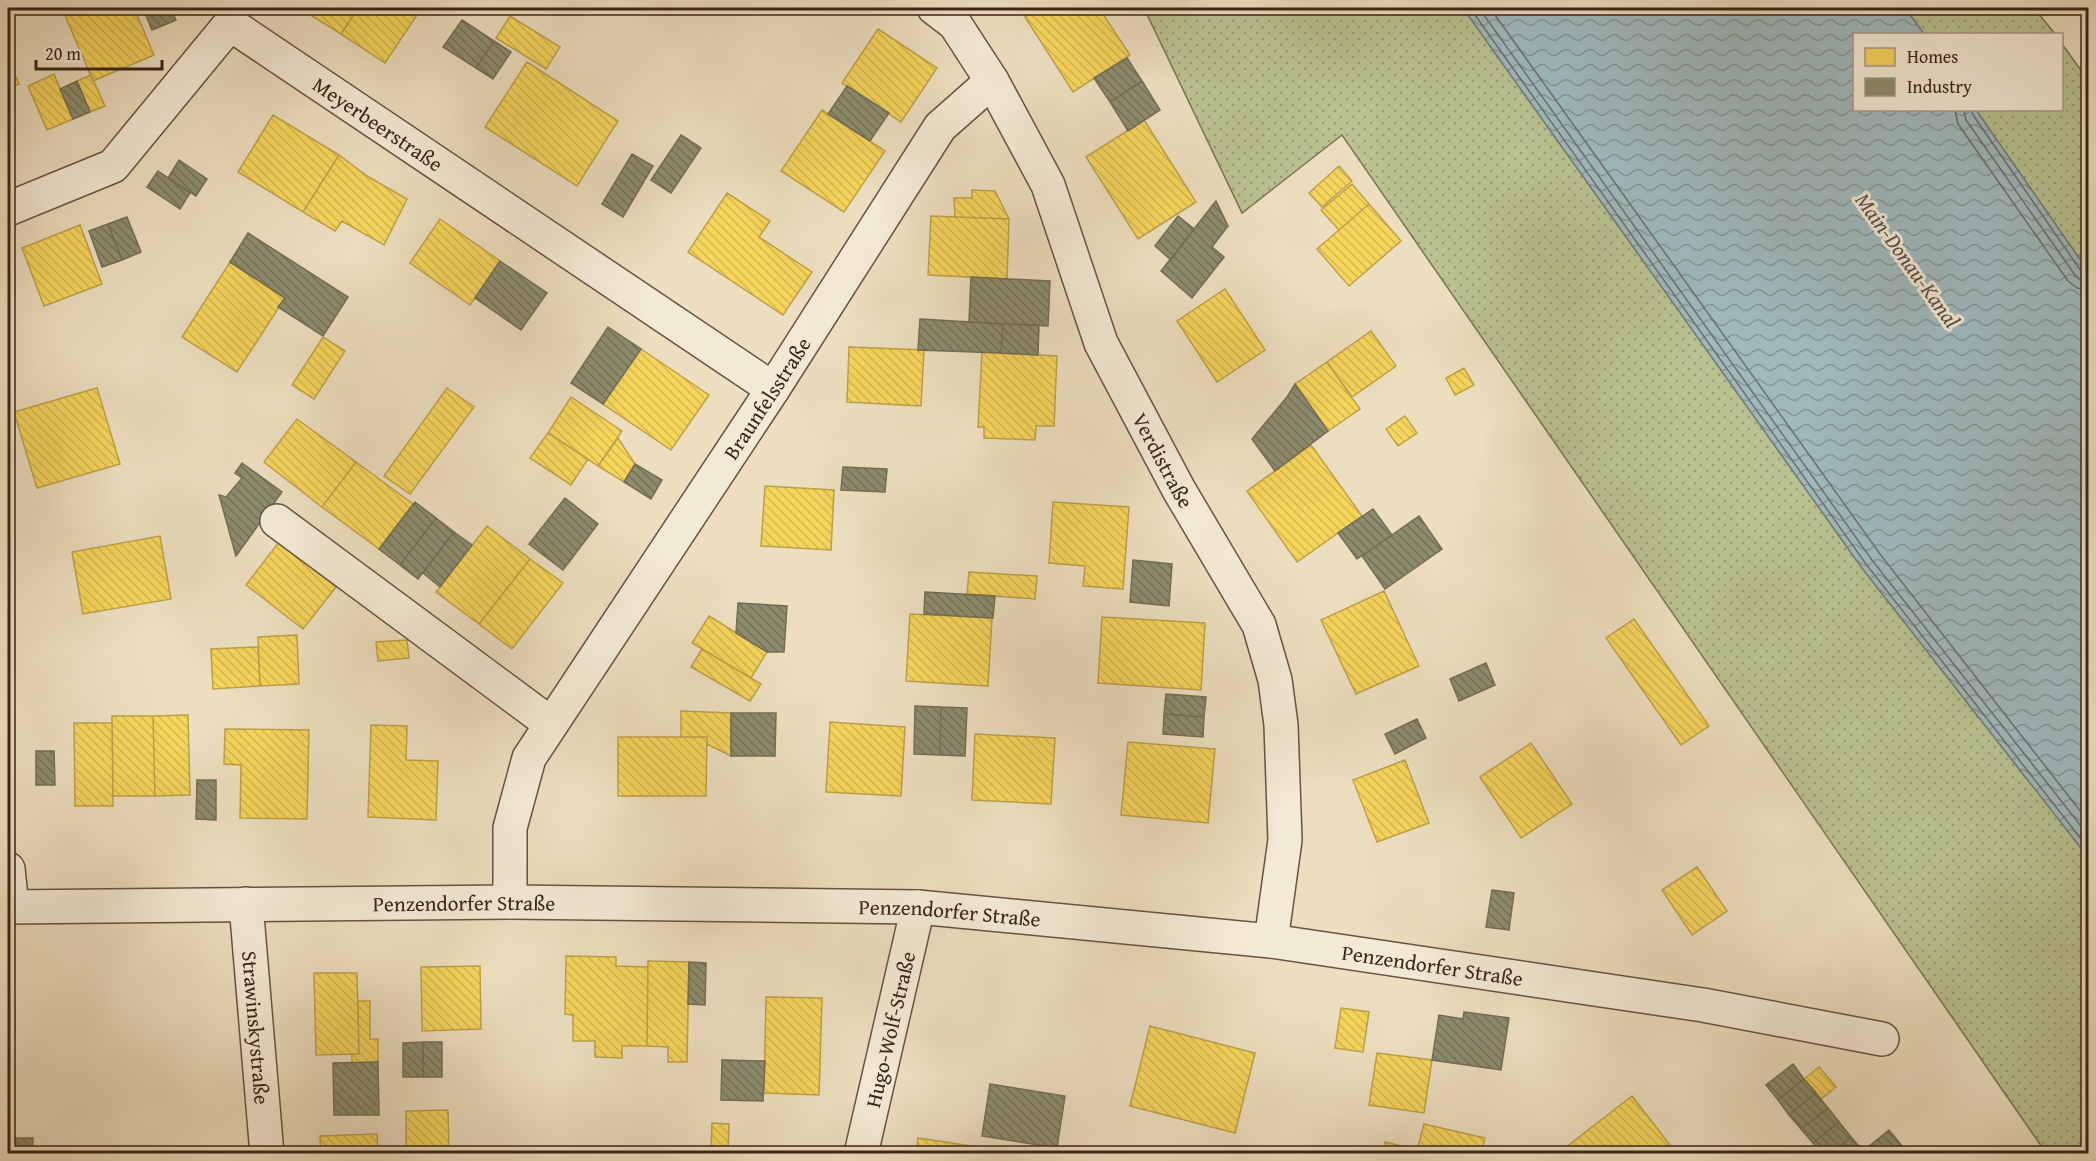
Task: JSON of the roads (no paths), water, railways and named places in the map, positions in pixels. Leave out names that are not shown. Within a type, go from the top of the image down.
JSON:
[{"type":"street","name":"Verdistraße","points":[[934,8],[956,24],[992,81],[1048,185],[1101,343],[1179,490],[1259,626],[1275,680],[1281,736],[1285,840],[1271,941]]},
{"type":"street","name":"Meyerbeerstraße","points":[[8,209],[113,166],[230,24],[772,389]]},
{"type":"street","name":"Braunfelsstraße","points":[[510,902],[510,828],[529,758],[772,389],[940,127],[992,81]]},
{"type":"street","points":[[277,521],[551,724]]},
{"type":"street","points":[[8,869],[10,907]]},
{"type":"street","name":"Penzendorfer Straße","points":[[10,907],[510,902],[918,907],[1271,941],[1702,1005],[1882,1039]]},
{"type":"street","name":"Strawinskystraße","points":[[246,904],[267,1154]]},
{"type":"street","name":"Hugo-Wolf-Straße","points":[[861,1154],[918,907]]},
{"type":"water","name":"Main-Donau-Kanal","points":[[1463,8],[1905,8],[1923,33],[1853,33],[1853,111],[1977,111],[2088,271],[2088,857],[1862,568]]}]
